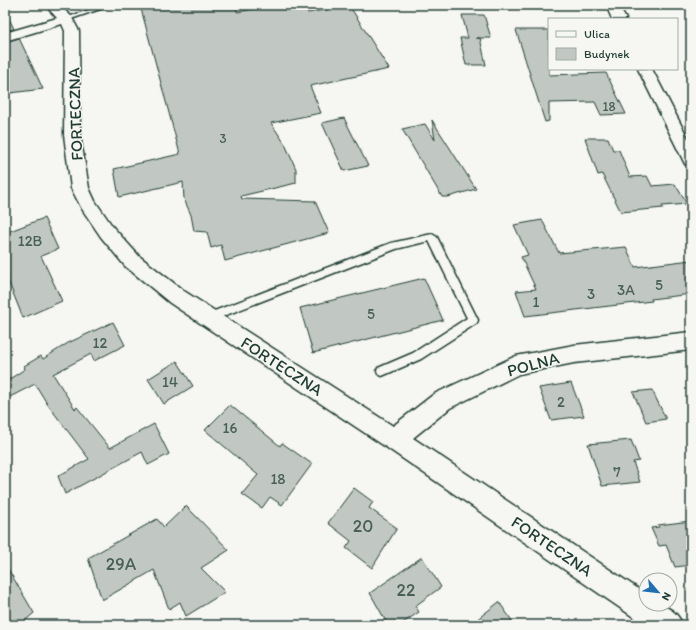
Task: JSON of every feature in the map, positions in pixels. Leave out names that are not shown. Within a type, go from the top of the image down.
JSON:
[{"type":"street","name":"FORTECZNA","points":[[51,5],[66,19],[72,31],[74,40],[72,135],[80,188],[88,204],[107,232],[132,260],[177,297],[394,439],[669,625]]},
{"type":"street","points":[[612,5],[618,18]]},
{"type":"street","points":[[5,37],[66,19]]},
{"type":"street","points":[[646,70],[691,160]]},
{"type":"street","name":"POLNA","points":[[394,439],[442,401],[516,365],[574,354],[691,341]]},
{"type":"lane","points":[[66,19],[109,5]]},
{"type":"lane","points":[[208,318],[394,246],[432,236],[473,320],[417,356],[382,371]]},
{"type":"building","points":[[140,5],[237,5],[237,12],[277,5],[303,5],[308,13],[349,5],[389,69],[310,86],[321,113],[271,123],[285,144],[296,169],[296,183],[241,196],[242,199],[315,201],[329,233],[225,261],[221,245],[211,248],[207,232],[194,231],[191,215],[184,199],[183,182],[119,197],[114,169],[180,154]]},
{"type":"building","points":[[5,10],[14,29],[5,31]]},
{"type":"building","points":[[462,15],[484,15],[491,38],[480,38],[486,65],[466,65],[460,38],[468,38]]},
{"type":"building","points":[[516,30],[548,30],[549,75],[606,73],[626,114],[601,115],[595,102],[549,103],[549,121],[545,122]]},
{"type":"building","points":[[19,38],[43,89],[10,93],[11,86],[5,86],[5,42]]},
{"type":"building","points":[[344,118],[368,166],[344,171],[322,123]]},
{"type":"building","points":[[432,120],[476,189],[448,197],[442,197],[402,129],[425,124],[435,140]]},
{"type":"building","points":[[585,138],[608,138],[613,150],[619,150],[630,177],[647,176],[652,186],[675,184],[687,204],[621,212],[602,174],[598,175]]},
{"type":"building","points":[[44,218],[58,249],[41,256],[62,301],[23,318],[5,273],[5,233]]},
{"type":"building","points":[[542,220],[559,253],[626,247],[635,267],[691,260],[691,294],[651,299],[652,301],[525,316],[516,291],[536,289],[521,257],[528,255],[514,225]]},
{"type":"building","points":[[424,278],[443,320],[313,353],[300,308]]},
{"type":"building","points":[[113,322],[125,345],[94,361],[91,354],[53,374],[75,409],[77,407],[110,448],[154,424],[169,454],[148,465],[142,452],[65,494],[58,476],[89,459],[48,405],[35,384],[8,398],[5,394],[5,382],[25,369],[24,366],[41,356],[43,359],[68,343]]},
{"type":"building","points":[[177,361],[193,386],[164,404],[148,379]]},
{"type":"building","points":[[571,383],[584,416],[551,420],[539,388]]},
{"type":"building","points":[[652,390],[666,419],[646,422],[633,392]]},
{"type":"building","points":[[230,405],[280,446],[282,443],[312,464],[282,505],[270,497],[262,508],[242,494],[258,475],[205,430]]},
{"type":"building","points":[[631,440],[639,461],[633,462],[640,482],[602,486],[588,444]]},
{"type":"building","points":[[354,488],[373,502],[369,508],[397,528],[372,568],[346,548],[351,541],[328,523]]},
{"type":"building","points":[[186,506],[229,550],[201,568],[225,592],[186,616],[180,602],[169,609],[154,570],[102,600],[88,558],[157,519],[164,527]]},
{"type":"building","points":[[691,521],[691,565],[675,567],[666,545],[659,546],[651,528],[659,527],[658,525]]},
{"type":"building","points":[[422,557],[441,587],[415,606],[419,612],[400,625],[388,625],[370,593]]},
{"type":"building","points":[[5,564],[34,613],[20,625],[5,625]]},
{"type":"building","points":[[499,602],[515,625],[470,625]]}]
